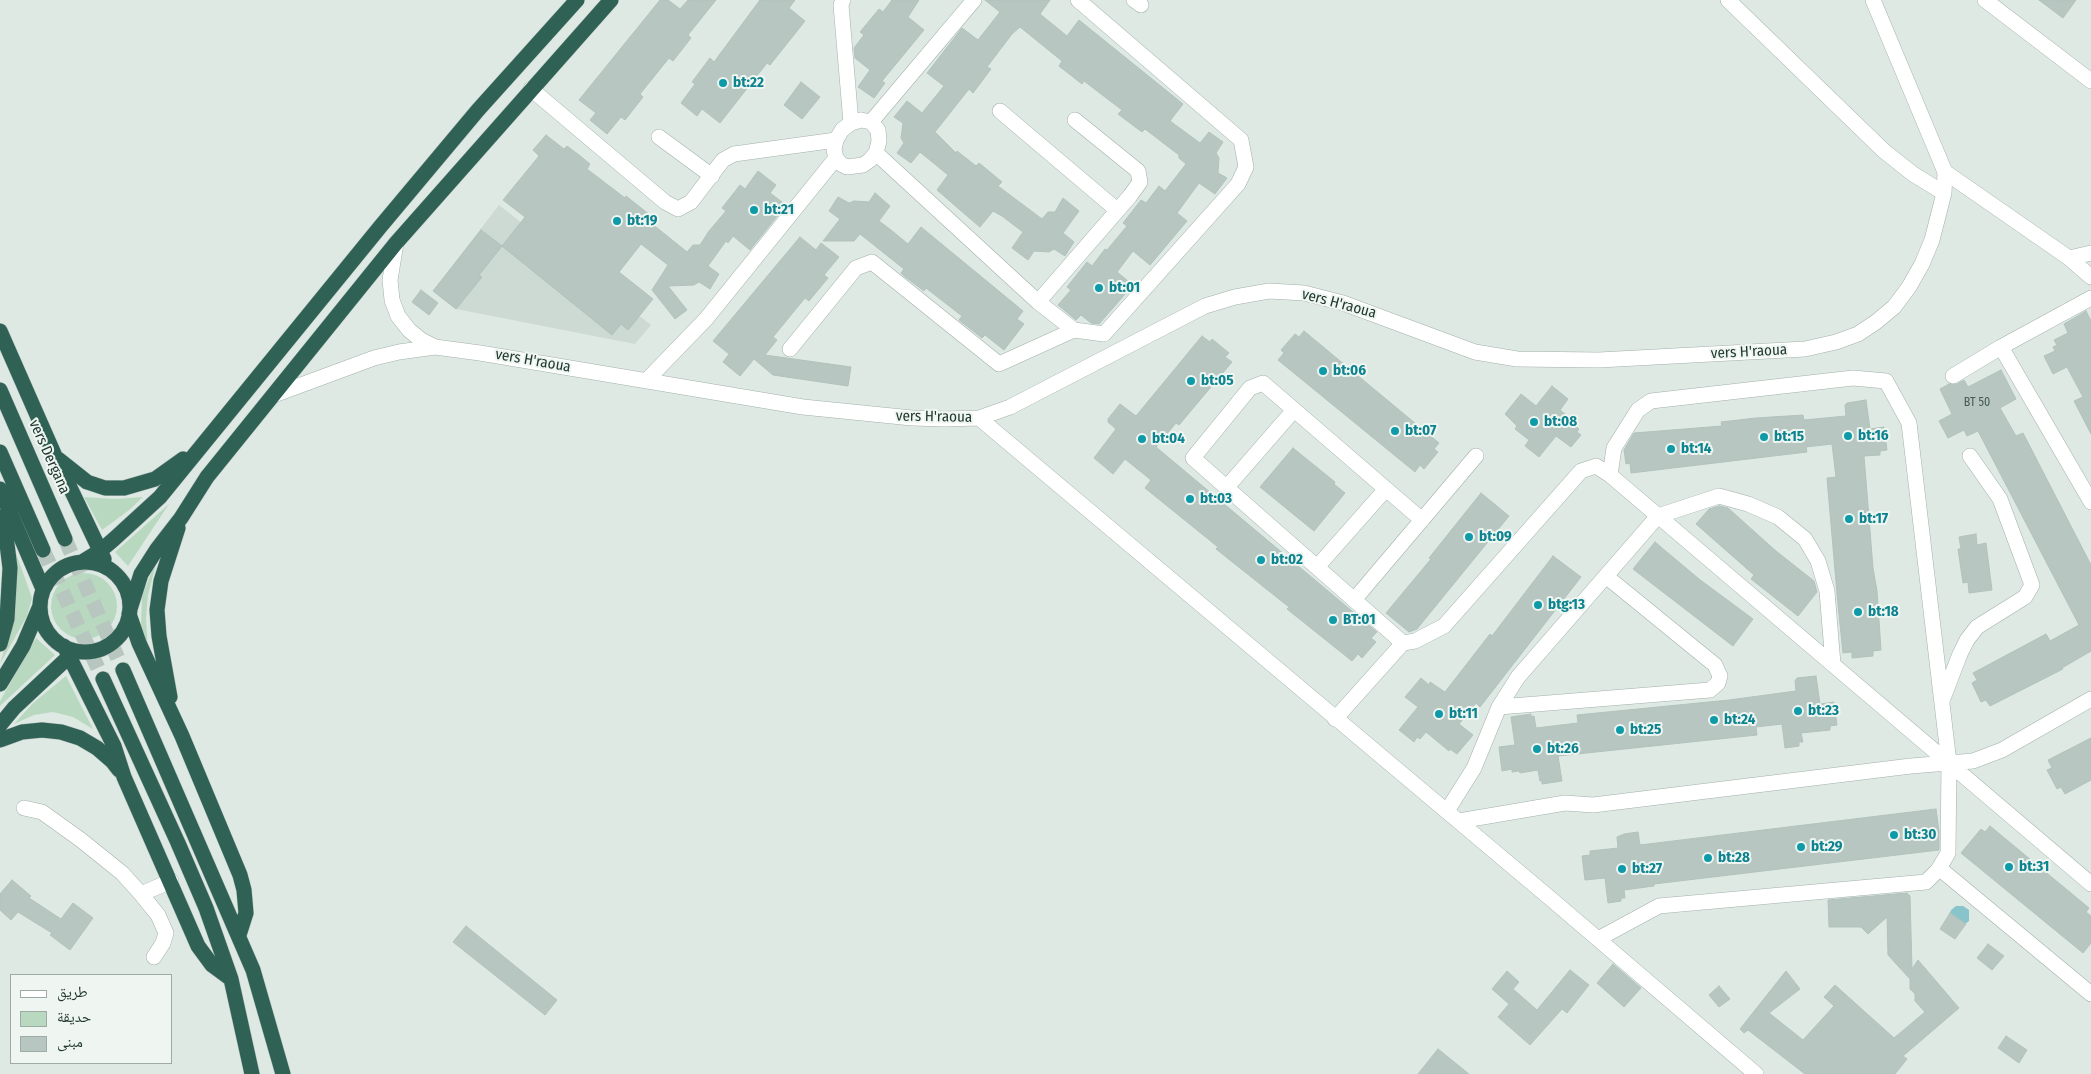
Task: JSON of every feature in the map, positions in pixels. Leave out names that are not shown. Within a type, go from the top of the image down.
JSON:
[{"type":"highway","points":[[82,562],[100,551],[160,498],[202,444],[466,124],[577,0]]},
{"type":"highway","points":[[0,725],[14,708],[70,651],[91,651],[106,647],[118,637],[126,624],[141,574],[157,549],[181,518],[206,477],[396,243],[611,0]]},
{"type":"highway","points":[[0,331],[55,456],[100,551],[112,570],[122,581],[128,595],[130,612],[139,643],[174,718],[240,875],[244,890],[246,913],[239,935]]},
{"type":"highway","name":"vers Dergana","points":[[0,390],[65,538]]},
{"type":"highway","points":[[55,456],[87,482],[105,488],[124,488],[154,479],[202,444]]},
{"type":"highway","points":[[0,452],[43,550]]},
{"type":"highway","points":[[0,490],[44,589]]},
{"type":"highway","points":[[0,517],[7,544],[10,568],[7,619],[0,644]]},
{"type":"highway","points":[[174,718],[159,636],[157,610],[161,581],[181,518]]},
{"type":"highway","points":[[0,684],[23,646],[44,589],[50,579],[59,570],[70,564],[82,562],[97,564],[112,570]]},
{"type":"highway","points":[[40,604],[41,617],[46,629],[54,639],[70,651],[114,746],[124,777],[198,946],[212,965],[232,978]]},
{"type":"highway","points":[[122,670],[253,970],[283,1074]]},
{"type":"highway","points":[[102,679],[206,908],[232,978],[252,1074]]},
{"type":"highway","points":[[0,740],[22,732],[42,730],[61,732],[80,738],[98,748],[112,761],[124,777]]},
{"type":"street","points":[[843,0],[841,5],[851,123]]},
{"type":"street","points":[[871,122],[974,0]]},
{"type":"street","points":[[876,153],[1038,302],[1074,330],[1104,334],[1238,184],[1246,166],[1241,140],[1078,0]]},
{"type":"street","points":[[1728,0],[1884,151],[1913,174],[1944,194]]},
{"type":"street","name":"vers H'raoua","points":[[435,347],[480,352],[803,408],[912,418],[979,418],[1010,407],[1037,394],[1205,306],[1235,297],[1269,291],[1304,293],[1335,301],[1475,352],[1516,359],[1599,360],[1805,349],[1836,342],[1858,334],[1876,322],[1894,307],[1909,287],[1922,264],[1932,240],[1944,194],[1945,172],[1873,0]]},
{"type":"street","points":[[1985,0],[2091,81]]},
{"type":"street","points":[[531,89],[672,207],[678,209],[685,206],[712,176],[723,160],[734,154],[836,140]]},
{"type":"street","points":[[1000,111],[1117,210]]},
{"type":"street","points":[[861,120],[871,122],[878,130],[879,141],[876,153],[863,165],[855,168],[841,164],[836,158],[834,150],[836,140],[842,130],[851,123],[861,120]]},
{"type":"street","points":[[1038,302],[1140,182],[1138,172],[1075,120]]},
{"type":"street","points":[[659,137],[712,176]]},
{"type":"street","points":[[646,381],[706,319],[836,158]]},
{"type":"street","points":[[1945,172],[2069,258],[2091,277]]},
{"type":"street","points":[[396,243],[390,280],[392,300],[398,316],[408,330],[421,340],[435,347]]},
{"type":"street","points":[[2069,258],[2091,253]]},
{"type":"street","points":[[790,349],[856,268],[872,262],[999,364],[1074,330]]},
{"type":"street","points":[[1953,376],[2001,347],[2091,298]]},
{"type":"street","points":[[274,395],[374,358],[435,347]]},
{"type":"street","points":[[2001,347],[2091,502]]},
{"type":"street","points":[[1598,939],[1659,906],[1926,882],[1939,868],[1948,853],[1949,763],[1909,423],[1886,381],[1853,378],[1651,401],[1638,410],[1614,448],[1610,475]]},
{"type":"street","points":[[1403,643],[1193,458],[1250,388],[1263,383],[1422,520]]},
{"type":"street","points":[[1227,487],[1294,410]]},
{"type":"street","points":[[979,418],[1598,939],[1749,1072]]},
{"type":"street","points":[[1354,600],[1476,456]]},
{"type":"street","points":[[1942,702],[1967,640],[1977,627],[2025,597],[2032,585],[2000,499],[1970,456]]},
{"type":"street","points":[[1335,719],[1403,643],[1415,640],[1444,626],[1581,471],[1596,466],[1610,475],[1834,664],[2091,884]]},
{"type":"street","points":[[1317,567],[1386,489]]},
{"type":"street","points":[[1446,811],[1474,768],[1499,707],[1518,677],[1607,577],[1658,516],[1719,496],[1748,504],[1778,517],[1804,539],[1818,561],[1827,591],[1834,664]]},
{"type":"street","points":[[1499,707],[1710,690],[1718,683],[1720,676],[1715,665],[1607,577]]},
{"type":"street","points":[[1459,821],[1564,804],[1593,805],[1902,767],[1973,761],[2002,750],[2091,699]]},
{"type":"street","points":[[24,808],[42,812],[81,840],[122,873],[141,894],[158,915],[166,933],[163,943],[154,957]]},
{"type":"street","points":[[1939,868],[2091,994]]},
{"type":"street","points":[[141,894],[171,881]]},
{"type":"shaded area","points":[[499,205],[651,325],[635,344],[456,309],[433,291]]},
{"type":"green space","points":[[84,497],[115,499],[143,497],[128,511],[102,530]]},
{"type":"green space","points":[[169,504],[128,566],[115,552]]},
{"type":"green space","points":[[11,539],[32,598],[27,616],[0,664],[15,613],[16,582]]},
{"type":"green space","points":[[158,556],[148,595],[146,618],[148,652],[141,627],[142,596]]},
{"type":"green space","points":[[84,573],[96,576],[107,583],[114,594],[117,606],[114,618],[107,629],[96,636],[84,639],[72,636],[61,629],[54,618],[51,606],[54,594],[61,583],[72,576]]},
{"type":"green space","points":[[36,638],[55,655],[0,706],[0,701]]},
{"type":"green space","points":[[66,676],[93,729],[73,717],[53,712],[34,715],[14,724],[33,703]]},
{"type":"water","points":[[1956,906],[1963,906],[1969,910],[1969,921],[1964,925],[1949,916],[1951,910]]},
{"type":"building","points":[[660,0],[668,0],[680,9],[688,0],[716,0],[688,35],[691,38],[673,61],[669,58],[640,94],[643,97],[625,120],[621,117],[607,134],[590,120],[596,113],[579,100]]},
{"type":"building","points":[[760,0],[795,0],[789,8],[805,21],[770,65],[767,63],[720,123],[702,109],[697,116],[681,103],[695,84],[692,82],[710,58],[714,62]]},
{"type":"building","points":[[892,0],[919,0],[908,17],[924,30],[882,81],[885,83],[874,98],[858,87],[870,70],[855,58],[854,48],[864,35],[860,32],[879,9],[883,12]]},
{"type":"building","points":[[985,0],[1050,0],[1040,14],[1067,36],[1079,20],[1183,104],[1170,121],[1200,143],[1209,132],[1223,142],[1216,153],[1219,158],[1218,173],[1227,178],[1215,194],[1199,183],[1177,213],[1187,221],[1150,265],[1133,251],[1117,272],[1133,285],[1099,324],[1091,323],[1081,315],[1076,320],[1058,305],[1071,290],[1067,287],[1087,262],[1092,266],[1105,249],[1107,250],[1127,226],[1123,223],[1141,200],[1146,203],[1159,186],[1165,191],[1186,164],[1179,158],[1179,155],[1145,129],[1142,132],[1118,114],[1122,110],[1084,81],[1082,84],[1059,66],[1062,61],[1020,27],[1012,34],[987,67],[991,69],[973,93],[969,89],[935,132],[956,153],[957,151],[976,166],[979,163],[1002,182],[998,186],[1042,219],[1048,212],[1055,212],[1063,198],[1079,211],[1063,233],[1074,242],[1065,256],[1054,249],[1049,252],[1034,251],[1028,260],[1012,248],[1023,232],[1002,216],[993,211],[980,227],[937,190],[948,175],[920,152],[911,163],[897,153],[904,143],[901,138],[903,123],[894,117],[907,101],[922,113],[944,86],[927,73],[962,28],[978,40],[1000,12]]},
{"type":"building","points":[[2039,0],[2076,0],[2063,18]]},
{"type":"building","points":[[801,82],[820,97],[802,119],[784,105]]},
{"type":"building","points":[[546,135],[564,149],[567,146],[590,164],[587,169],[650,215],[646,219],[687,252],[693,245],[700,245],[726,211],[722,208],[740,185],[745,189],[758,171],[776,185],[770,193],[786,205],[750,250],[733,236],[728,243],[726,241],[708,266],[719,274],[710,289],[699,282],[694,285],[668,286],[687,310],[675,319],[652,290],[668,265],[641,244],[619,272],[653,299],[628,330],[621,324],[612,335],[502,246],[525,217],[503,200],[539,156],[533,150]]},
{"type":"building","points":[[875,193],[890,206],[879,221],[908,244],[921,227],[1023,311],[1017,319],[1024,324],[1004,350],[985,335],[982,338],[959,320],[962,316],[926,288],[924,291],[904,276],[901,273],[904,269],[860,234],[854,241],[823,241],[840,219],[829,211],[838,197],[849,203],[854,201],[869,202]]},
{"type":"building","points":[[481,230],[502,246],[479,275],[482,277],[456,309],[433,291]]},
{"type":"building","points":[[800,237],[816,250],[821,243],[839,257],[824,275],[828,278],[809,301],[805,298],[773,337],[777,340],[765,355],[851,367],[848,386],[773,375],[754,359],[740,376],[723,362],[729,354],[713,341]]},
{"type":"building","points":[[421,290],[438,303],[429,315],[412,302]]},
{"type":"building","points":[[2086,311],[2091,321],[2091,434],[2074,401],[2083,397],[2067,367],[2053,374],[2044,356],[2055,351],[2053,347],[2057,345],[2054,340],[2068,333],[2064,324]]},
{"type":"building","points":[[1304,331],[1439,443],[1434,449],[1438,452],[1424,469],[1420,465],[1415,472],[1278,360],[1284,353],[1281,350],[1295,334],[1299,337]]},
{"type":"building","points":[[1202,336],[1210,342],[1212,339],[1229,353],[1225,357],[1232,362],[1179,425],[1176,423],[1156,447],[1377,632],[1371,638],[1376,642],[1362,658],[1358,654],[1352,661],[1287,609],[1289,607],[1216,549],[1218,547],[1145,488],[1151,480],[1125,459],[1113,474],[1094,458],[1116,429],[1108,422],[1108,419],[1120,404],[1136,416]]},
{"type":"building","points":[[2001,370],[2016,399],[2000,408],[2016,436],[2023,433],[2091,565],[2091,651],[2063,669],[1990,706],[1986,700],[1981,702],[1972,683],[1977,680],[1973,673],[2046,634],[2050,641],[2079,625],[1978,431],[1967,436],[1964,430],[1948,438],[1939,421],[1952,414],[1940,389],[1949,384],[1957,384],[1964,380],[1968,387]]},
{"type":"building","name":"bt:08","points":[[1552,386],[1568,399],[1560,410],[1574,421],[1572,423],[1579,429],[1577,432],[1581,435],[1571,447],[1556,436],[1539,457],[1525,446],[1529,440],[1515,429],[1517,426],[1505,414],[1521,394],[1536,406]]},
{"type":"building","points":[[1866,400],[1870,429],[1884,427],[1887,450],[1880,451],[1880,455],[1864,456],[1881,650],[1873,651],[1873,656],[1852,658],[1852,652],[1843,653],[1838,605],[1827,478],[1836,477],[1832,444],[1806,447],[1807,452],[1631,473],[1630,463],[1626,464],[1624,450],[1634,433],[1722,426],[1721,422],[1756,418],[1803,415],[1804,420],[1846,416],[1845,405],[1847,403]]},
{"type":"building","points":[[1293,448],[1335,482],[1334,484],[1345,493],[1314,531],[1260,487]]},
{"type":"building","points":[[1481,493],[1509,516],[1417,629],[1409,632],[1386,613],[1431,559],[1429,558]]},
{"type":"building","points":[[1719,506],[1728,508],[1776,551],[1814,581],[1817,592],[1798,616],[1751,579],[1754,575],[1696,524],[1709,509]]},
{"type":"building","points":[[1976,534],[1977,545],[1986,543],[1992,590],[1969,593],[1968,582],[1963,583],[1958,549],[1961,549],[1959,537]]},
{"type":"building","points":[[1655,542],[1699,579],[1753,619],[1733,646],[1633,569]]},
{"type":"building","points":[[1553,556],[1581,577],[1480,707],[1476,703],[1459,724],[1473,735],[1457,754],[1450,749],[1449,751],[1426,732],[1420,739],[1417,737],[1414,742],[1399,730],[1418,707],[1405,697],[1421,678],[1429,685],[1430,682],[1445,692],[1490,634],[1492,636]]},
{"type":"building","points":[[1816,676],[1820,704],[1834,702],[1837,725],[1830,726],[1830,730],[1801,733],[1803,742],[1799,742],[1799,746],[1785,748],[1782,724],[1756,727],[1757,735],[1558,756],[1562,781],[1542,784],[1538,770],[1520,773],[1519,771],[1512,772],[1512,769],[1502,771],[1499,747],[1515,745],[1511,717],[1531,714],[1531,717],[1534,716],[1536,728],[1578,723],[1577,715],[1729,700],[1796,691],[1795,681],[1797,678]]},
{"type":"building","points":[[2091,738],[2091,780],[2065,794],[2061,787],[2057,789],[2047,770],[2052,768],[2048,760]]},
{"type":"building","points":[[1936,809],[1939,850],[1654,884],[1654,886],[1624,890],[1625,898],[1621,898],[1621,901],[1608,903],[1605,878],[1585,880],[1582,856],[1590,855],[1590,851],[1618,848],[1617,837],[1624,834],[1638,832],[1640,845]]},
{"type":"building","points":[[1990,826],[2089,908],[2086,912],[2091,916],[2091,943],[2083,953],[1961,853],[1981,829],[1985,832]]},
{"type":"building","points":[[12,880],[31,896],[29,898],[61,919],[73,903],[93,918],[70,950],[50,935],[52,933],[18,912],[11,920],[0,910],[0,894]]},
{"type":"building","points":[[1907,893],[1910,896],[1912,969],[1918,960],[1959,1008],[1903,1056],[1907,1059],[1895,1074],[1805,1074],[1748,1030],[1744,1033],[1740,1029],[1786,971],[1800,989],[1769,1013],[1803,1040],[1834,1006],[1824,997],[1835,985],[1894,1038],[1925,1012],[1915,1001],[1915,994],[1910,989],[1910,979],[1888,955],[1887,917],[1868,934],[1861,927],[1829,927],[1828,900]]},
{"type":"building","points":[[1950,913],[1966,924],[1955,939],[1940,929]]},
{"type":"building","points":[[466,926],[557,1000],[545,1015],[453,942]]},
{"type":"building","points":[[1988,944],[2004,956],[1992,970],[1977,958]]},
{"type":"building","points":[[1613,964],[1641,988],[1624,1007],[1597,983]]},
{"type":"building","points":[[1570,970],[1589,985],[1567,1013],[1562,1009],[1530,1045],[1498,1017],[1509,1004],[1492,989],[1507,971],[1519,982],[1513,989],[1537,1010]]},
{"type":"building","points":[[1719,986],[1730,999],[1719,1007],[1709,995]]},
{"type":"building","points":[[2006,1036],[2027,1050],[2019,1063],[1998,1048]]},
{"type":"building","points":[[1438,1049],[1469,1074],[1418,1074]]},
{"type":"tunnel","points":[[65,539],[123,670]]},
{"type":"tunnel","points":[[43,550],[103,679]]},
{"type":"place","name":"bt:22","points":[[723,83]]},
{"type":"place","name":"bt:21","points":[[754,210]]},
{"type":"place","name":"bt:19","points":[[617,221]]},
{"type":"place","name":"bt:01","points":[[1099,288]]},
{"type":"place","name":"bt:06","points":[[1323,371]]},
{"type":"place","name":"bt:05","points":[[1191,381]]},
{"type":"place","name":"bt:08","points":[[1534,422]]},
{"type":"place","name":"bt:07","points":[[1395,431]]},
{"type":"place","name":"bt:16","points":[[1848,436]]},
{"type":"place","name":"bt:15","points":[[1764,437]]},
{"type":"place","name":"bt:04","points":[[1142,439]]},
{"type":"place","name":"bt:14","points":[[1671,449]]},
{"type":"place","name":"bt:03","points":[[1190,499]]},
{"type":"place","name":"bt:17","points":[[1849,519]]},
{"type":"place","name":"bt:09","points":[[1469,537]]},
{"type":"place","name":"bt:02","points":[[1261,560]]},
{"type":"place","name":"btg:13","points":[[1538,605]]},
{"type":"place","name":"bt:18","points":[[1858,612]]},
{"type":"place","name":"BT:01","points":[[1333,620]]},
{"type":"place","name":"bt:23","points":[[1798,711]]},
{"type":"place","name":"bt:11","points":[[1439,714]]},
{"type":"place","name":"bt:24","points":[[1714,720]]},
{"type":"place","name":"bt:25","points":[[1620,730]]},
{"type":"place","name":"bt:26","points":[[1537,749]]},
{"type":"place","name":"bt:30","points":[[1894,835]]},
{"type":"place","name":"bt:29","points":[[1801,847]]},
{"type":"place","name":"bt:28","points":[[1708,858]]},
{"type":"place","name":"bt:31","points":[[2009,867]]},
{"type":"place","name":"bt:27","points":[[1622,869]]}]
